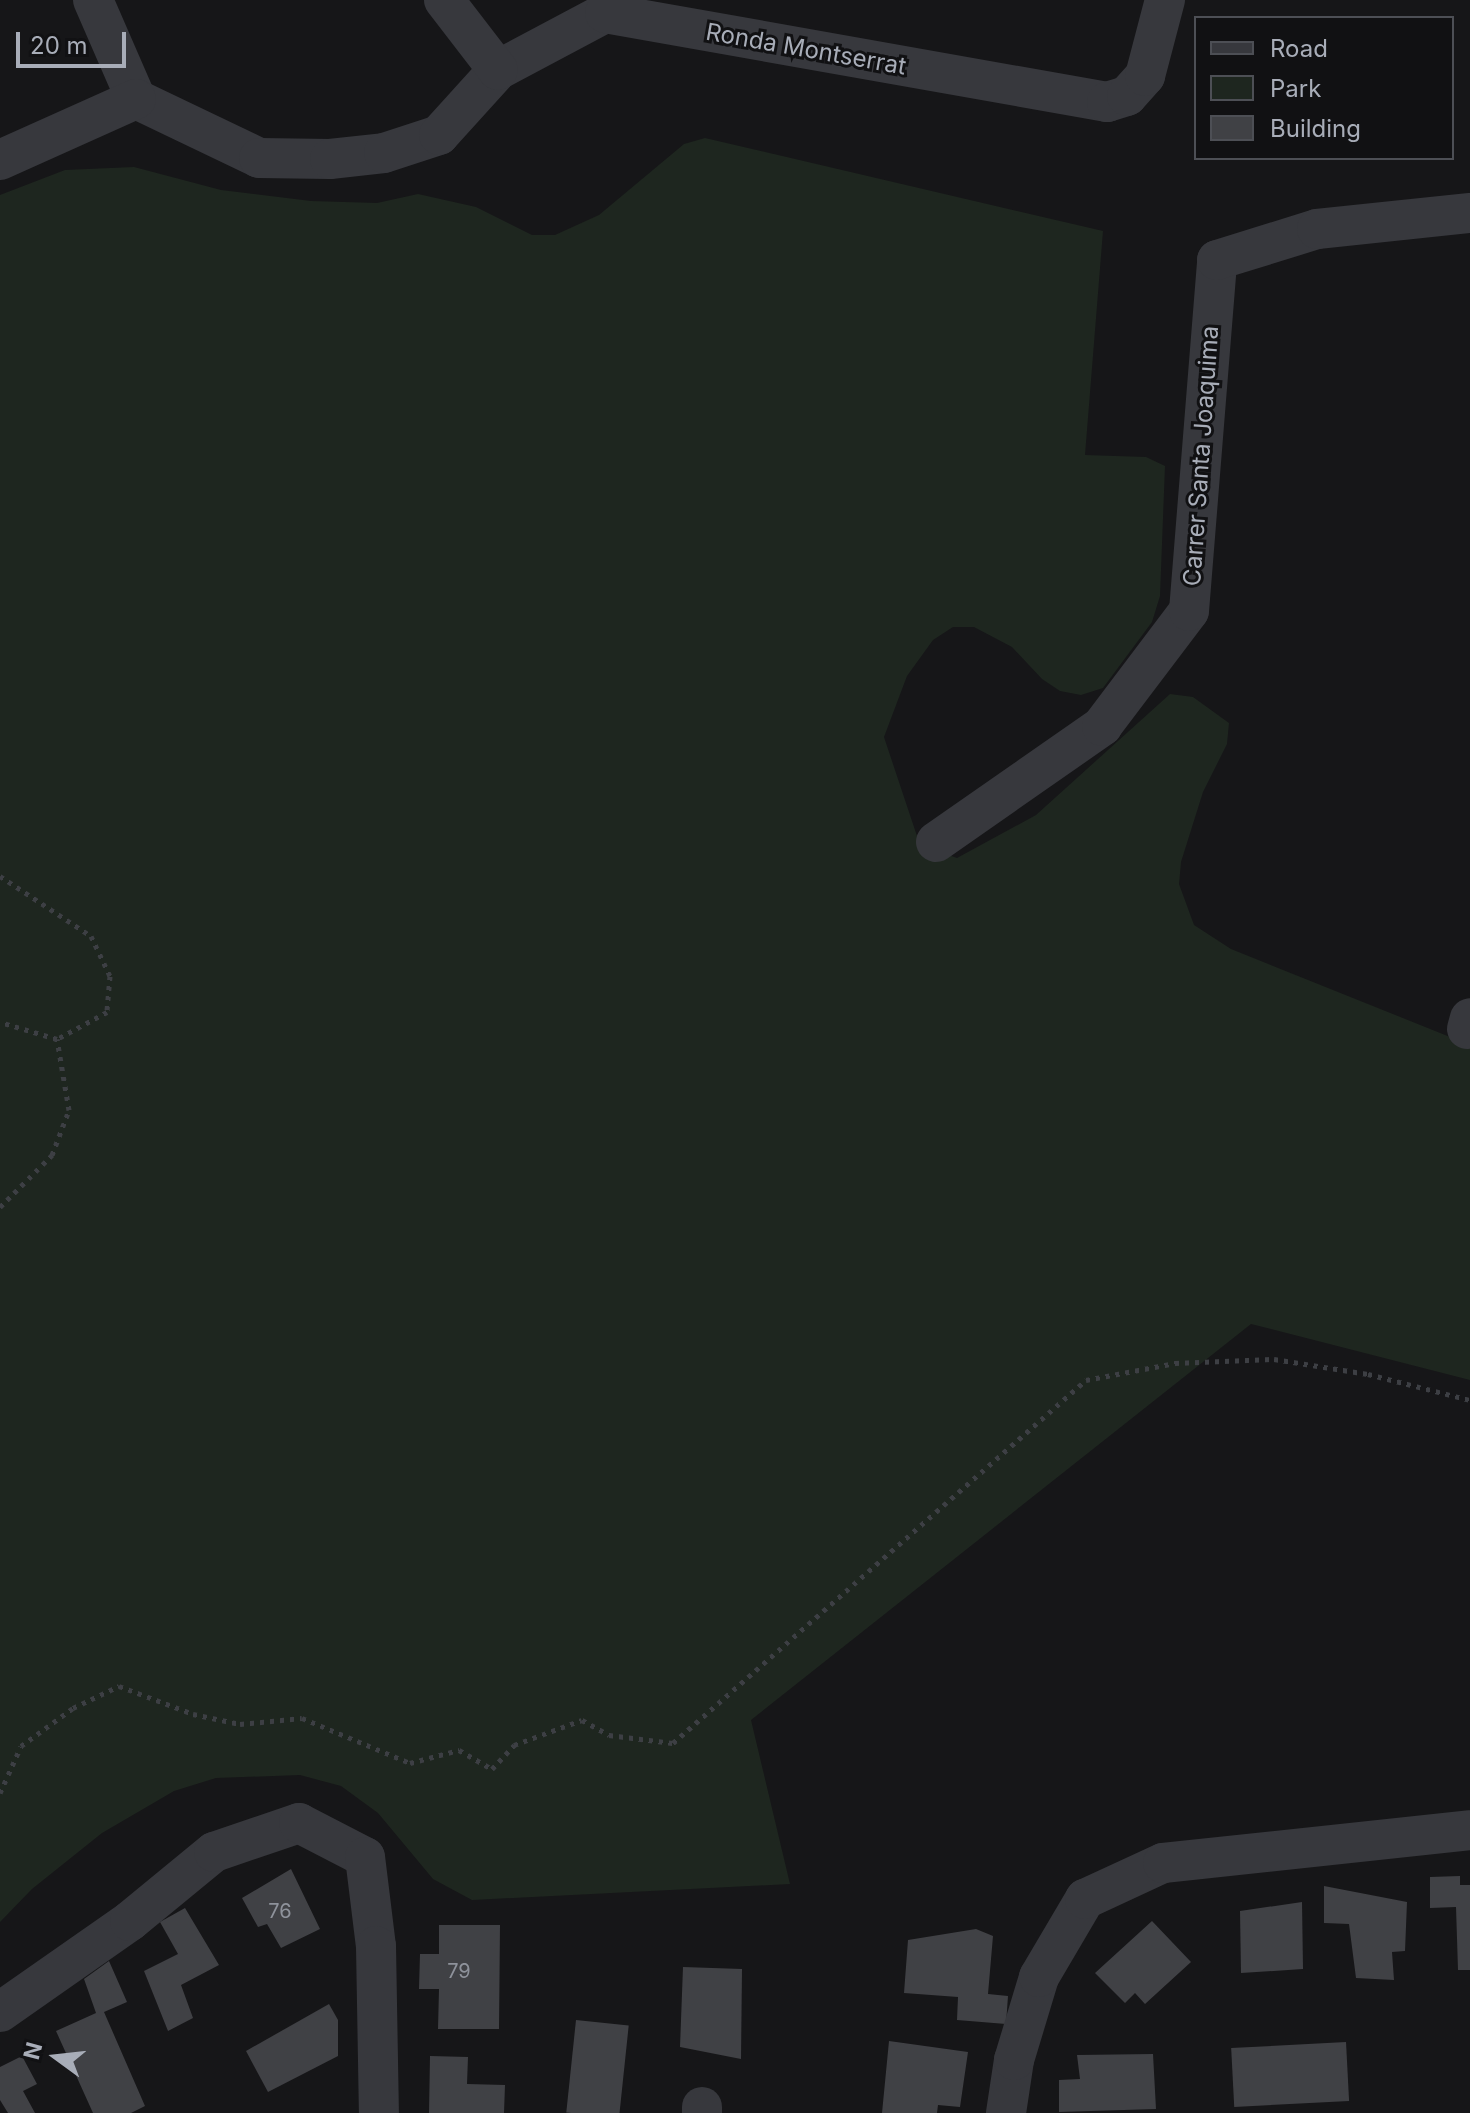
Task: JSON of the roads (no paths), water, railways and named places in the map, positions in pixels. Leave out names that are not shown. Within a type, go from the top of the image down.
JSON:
[{"type":"street","points":[[0,160],[136,99],[93,0]]},
{"type":"street","points":[[444,0],[498,70]]},
{"type":"street","name":"Ronda Montserrat","points":[[136,99],[259,158],[330,159],[384,153],[439,135],[498,70],[615,6],[1107,102],[1127,96],[1145,76],[1169,1]]},
{"type":"street","name":"Carrer Santa Joaquima","points":[[936,842],[1102,726],[1189,611],[1217,260],[1317,229],[1470,213]]},
{"type":"street","points":[[0,2012],[130,1921],[214,1852],[299,1823],[365,1857],[376,1946],[379,2113]]},
{"type":"street","points":[[1006,2113],[1014,2060],[1039,1977],[1085,1899],[1163,1863],[1463,1833]]}]
